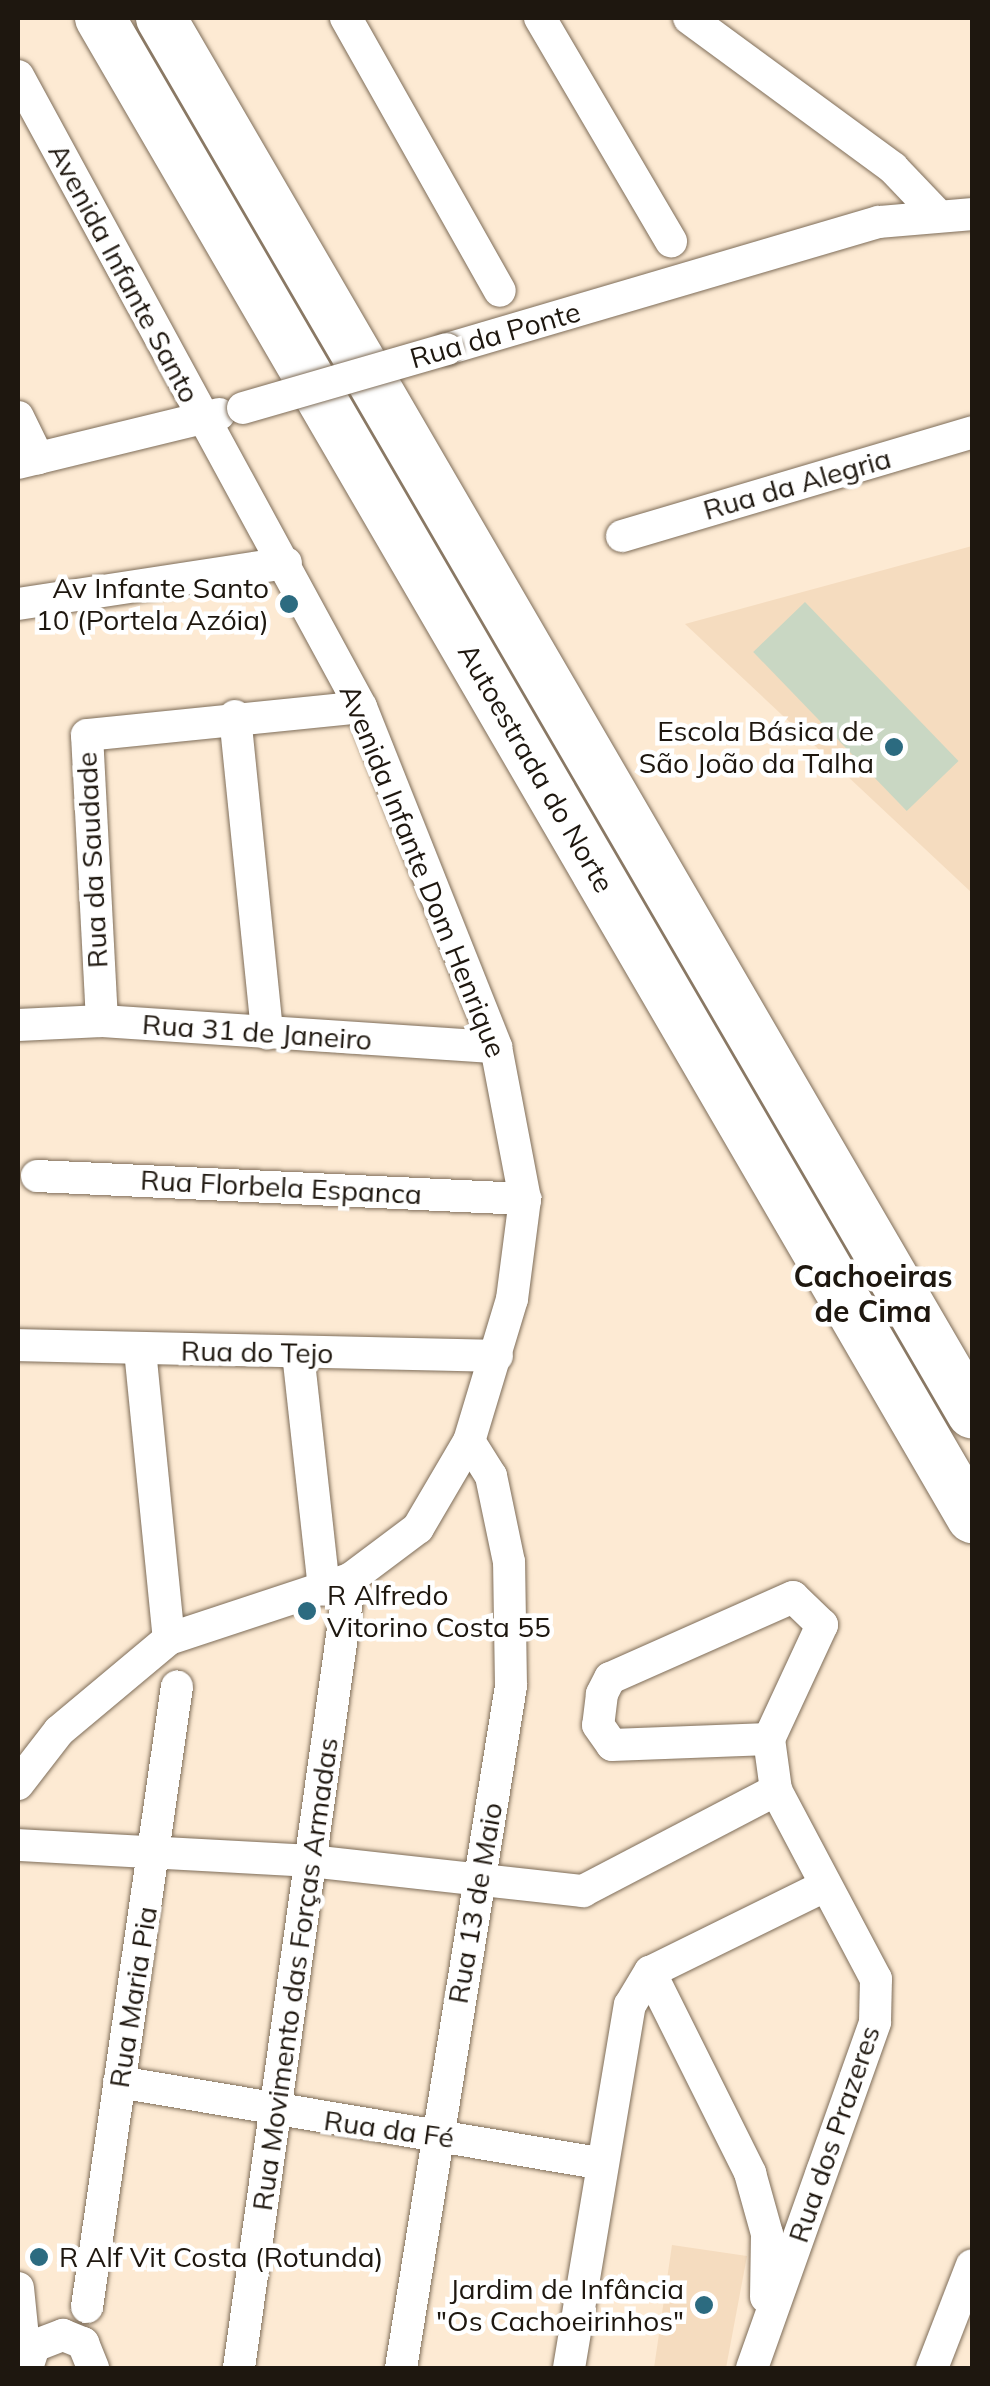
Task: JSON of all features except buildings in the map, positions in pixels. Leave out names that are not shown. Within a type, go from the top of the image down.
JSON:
[{"type":"highway","name":"Autoestrada do Norte","points":[[100,18],[972,1518]]},
{"type":"highway","name":"Autoestrada do Norte","points":[[161,18],[972,1413]]},
{"type":"street","points":[[346,18],[500,291]]},
{"type":"street","points":[[540,18],[671,240]]},
{"type":"street","points":[[689,18],[893,168],[934,211]]},
{"type":"street","name":"Avenida Infante Santo","points":[[18,76],[202,417]]},
{"type":"street","name":"Rua da Ponte","points":[[28,460],[243,408],[934,211],[972,214]]},
{"type":"street","name":"Avenida Infante Dom Henrique","points":[[169,1639],[337,1585],[418,1528],[470,1442],[497,1356],[525,1199],[496,1048],[360,706],[286,563],[202,417]]},
{"type":"street","points":[[18,418],[28,460]]},
{"type":"street","name":"Rua da Alegria","points":[[622,536],[972,432]]},
{"type":"street","points":[[18,604],[286,563]]},
{"type":"street","name":"Rua da Saudade","points":[[102,1020],[81,748],[100,728],[360,706]]},
{"type":"street","points":[[234,716],[266,1033]]},
{"type":"street","name":"Rua 31 de Janeiro","points":[[18,1025],[102,1020],[496,1048]]},
{"type":"street","name":"Rua Florbela Espanca","points":[[37,1176],[525,1199]]},
{"type":"street","name":"Rua do Tejo","points":[[18,1345],[497,1356]]},
{"type":"street","points":[[18,1784],[59,1731],[169,1639],[140,1350]]},
{"type":"street","name":"Rua Movimento das Forças Armadas","points":[[239,2368],[310,1860],[337,1585],[298,1353]]},
{"type":"street","name":"Rua 13 de Maio","points":[[401,2368],[435,2136],[510,1686],[510,1562],[491,1476],[470,1442]]},
{"type":"street","points":[[794,1597],[822,1625],[769,1739],[612,1745],[598,1725],[602,1694],[610,1678],[794,1597]]},
{"type":"street","name":"Rua Maria Pia","points":[[87,2307],[156,1857],[177,1686]]},
{"type":"street","name":"Rua dos Prazeres","points":[[752,2368],[765,2319],[875,2022],[876,1979],[776,1790],[769,1739]]},
{"type":"street","points":[[18,1845],[156,1857],[310,1860],[583,1891],[776,1790]]},
{"type":"street","points":[[570,2368],[616,2051],[650,1972],[825,1886]]},
{"type":"street","points":[[650,1972],[750,2173],[767,2234],[765,2319]]},
{"type":"street","name":"Rua da Fé","points":[[119,2082],[277,2113],[600,2163]]},
{"type":"street","points":[[932,2368],[972,2266]]},
{"type":"street","points":[[19,2293],[94,2366]]},
{"type":"street","points":[[19,2293],[27,2368]]},
{"type":"street","points":[[27,2368],[34,2346],[64,2335]]},
{"type":"shaded area","name":"Escola Básica de São João da Talha","points":[[972,546],[972,893],[685,624]]},
{"type":"shaded area","name":"Jardim de Infância \"Os Cachoeirinhos\"","points":[[672,2245],[747,2256],[726,2368],[654,2368]]},
{"type":"green space","points":[[805,602],[959,761],[907,811],[753,652]]},
{"type":"place","name":"Av Infante Santo 10 (Portela Azóia)","points":[[289,604]]},
{"type":"place","name":"Escola Básica de São João da Talha","points":[[894,747]]},
{"type":"place","name":"R Alfredo Vitorino Costa 55","points":[[307,1611]]},
{"type":"place","name":"R Alf Vit Costa (Rotunda)","points":[[39,2257]]},
{"type":"place","name":"Jardim de Infância \"Os Cachoeirinhos\"","points":[[704,2305]]},
{"type":"district","name":"Cachoeiras de Cima","points":[[873,1293]]}]
